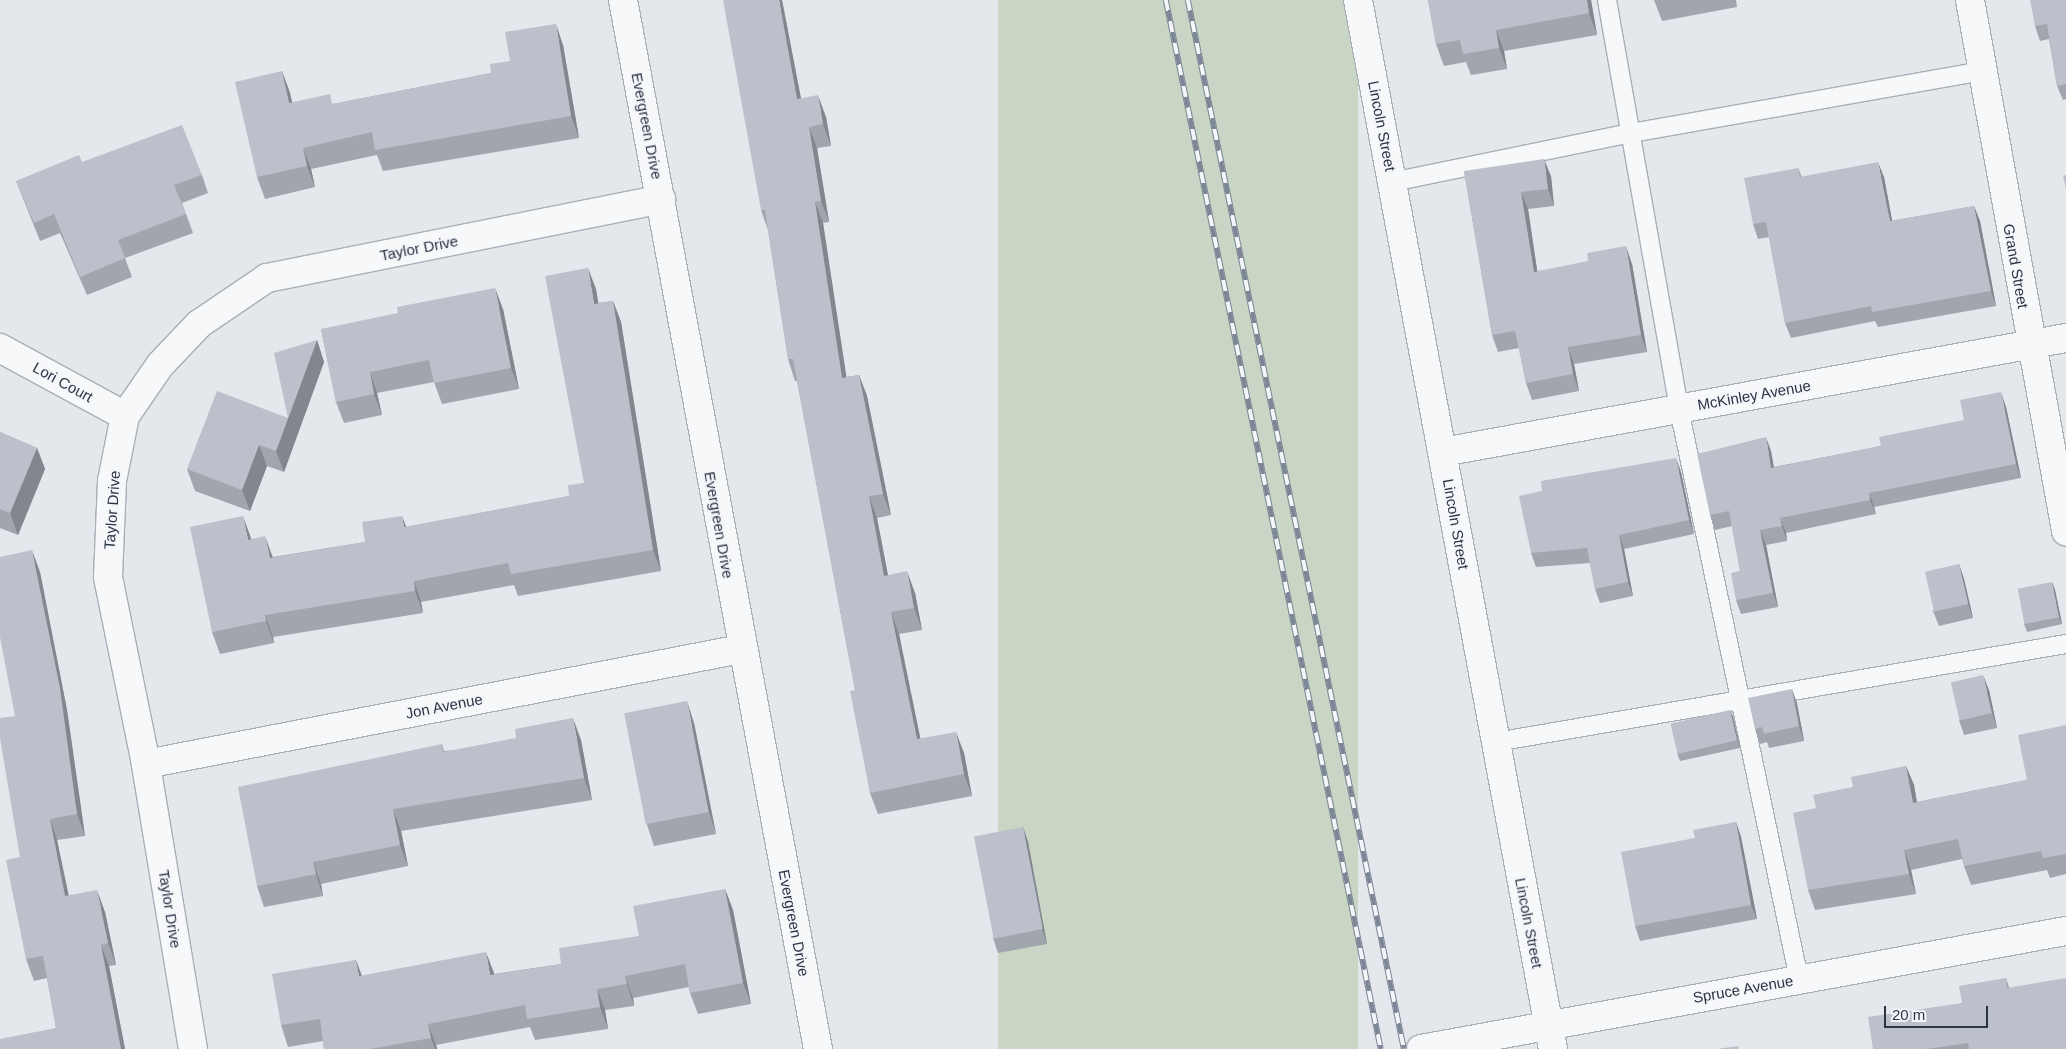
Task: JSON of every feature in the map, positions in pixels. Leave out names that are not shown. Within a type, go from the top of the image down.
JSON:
[{"type":"street","name":"Evergreen Drive","points":[[623,0],[661,199],[741,649],[818,1049]]},
{"type":"street","name":"Lincoln Street","points":[[1358,0],[1550,1037]]},
{"type":"street","name":"Grand Street","points":[[1970,0],[2030,345],[2066,531]]},
{"type":"street","name":"Taylor Drive","points":[[193,1049],[146,764],[108,576],[112,481],[125,416],[160,365],[199,324],[267,278],[661,199]]},
{"type":"street","name":"McKinley Avenue","points":[[1443,452],[2066,338]]},
{"type":"street","name":"Lori Court","points":[[0,348],[125,416]]},
{"type":"street","name":"Jon Avenue","points":[[146,764],[741,649]]},
{"type":"street","name":"Spruce Avenue","points":[[1421,1049],[1491,1035],[1550,1037],[1799,979],[2066,931]]},
{"type":"lane","points":[[1607,0],[1679,409],[1799,979]]},
{"type":"lane","points":[[1392,182],[1631,133],[1982,71]]},
{"type":"lane","points":[[1496,742],[1740,702],[2066,644]]},
{"type":"green space","points":[[998,0],[1358,0],[1358,1049],[998,1049]]},
{"type":"building","points":[[723,0],[779,0],[797,99],[818,95],[823,124],[809,127],[821,201],[815,202],[842,378],[859,375],[883,494],[869,496],[884,576],[907,571],[914,608],[891,612],[917,739],[956,732],[964,774],[870,793],[850,691],[855,690],[793,359],[788,359],[765,210],[761,210]]},
{"type":"building","points":[[1428,0],[1587,0],[1589,13],[1496,30],[1499,48],[1463,54],[1460,40],[1436,44]]},
{"type":"building","points":[[2030,0],[2066,0],[2066,84],[2057,86],[2047,24],[2035,26]]},
{"type":"building","points":[[556,24],[571,116],[375,150],[372,132],[303,148],[307,166],[257,177],[235,82],[282,71],[289,103],[330,94],[332,104],[491,73],[490,64],[510,61],[505,32]]},
{"type":"building","points":[[182,125],[202,175],[174,185],[186,214],[118,240],[125,258],[80,277],[54,214],[34,223],[16,181],[79,155],[82,162]]},
{"type":"building","points":[[1544,159],[1548,189],[1521,192],[1534,272],[1588,261],[1587,253],[1626,246],[1641,335],[1568,347],[1573,374],[1526,383],[1515,331],[1492,335],[1464,171]]},
{"type":"building","points":[[1878,162],[1890,221],[1974,206],[1991,291],[1872,312],[1871,306],[1785,323],[1766,222],[1753,224],[1744,178],[1798,168],[1800,177]]},
{"type":"building","points":[[2066,175],[2066,189],[2063,176]]},
{"type":"building","points":[[588,268],[594,304],[613,301],[653,550],[511,574],[508,563],[414,581],[415,591],[265,615],[266,621],[212,632],[190,527],[243,516],[248,540],[265,536],[270,558],[365,542],[362,522],[402,516],[404,527],[569,496],[568,485],[584,483],[545,276]]},
{"type":"building","points":[[495,288],[511,368],[434,383],[429,360],[370,372],[374,394],[336,402],[321,329],[398,313],[397,307]]},
{"type":"building","points":[[317,340],[276,451],[259,445],[242,490],[187,469],[217,391],[288,418],[274,353]]},
{"type":"building","points":[[2001,392],[2016,464],[1869,493],[1870,500],[1780,518],[1782,526],[1760,530],[1773,593],[1736,600],[1731,573],[1740,571],[1729,511],[1710,515],[1697,454],[1766,437],[1771,468],[1881,446],[1879,437],[1964,420],[1960,400]]},
{"type":"building","points":[[0,432],[37,448],[10,513],[0,509]]},
{"type":"building","points":[[1676,458],[1689,520],[1619,535],[1628,582],[1595,589],[1587,548],[1531,553],[1519,496],[1542,491],[1541,481]]},
{"type":"building","points":[[32,550],[60,688],[77,814],[50,819],[65,896],[97,890],[108,943],[101,945],[121,1049],[0,1049],[0,1039],[56,1028],[43,956],[26,959],[6,860],[20,857],[0,738],[0,718],[15,716],[0,637],[0,557]]},
{"type":"building","points":[[1959,564],[1968,604],[1934,612],[1925,572]]},
{"type":"building","points":[[2052,582],[2059,617],[2025,624],[2018,589]]},
{"type":"building","points":[[1983,675],[1992,713],[1960,720],[1951,682]]},
{"type":"building","points":[[1792,689],[1799,726],[1764,734],[1762,727],[1755,729],[1748,698]]},
{"type":"building","points":[[687,701],[709,812],[646,824],[624,713]]},
{"type":"building","points":[[1730,710],[1737,740],[1678,754],[1671,724]]},
{"type":"building","points":[[573,718],[584,778],[393,809],[400,845],[313,862],[316,874],[257,886],[238,787],[442,744],[443,752],[516,738],[515,729]]},
{"type":"building","points":[[2066,725],[2066,854],[2043,858],[2041,851],[1964,866],[1958,839],[1904,850],[1909,874],[1808,890],[1793,813],[1816,808],[1813,795],[1853,787],[1851,777],[1906,766],[1913,803],[2027,780],[2018,735]]},
{"type":"building","points":[[1736,822],[1751,905],[1635,926],[1621,852],[1695,838],[1693,830]]},
{"type":"building","points":[[1023,827],[1043,929],[994,939],[974,837]]},
{"type":"building","points":[[725,889],[743,983],[690,993],[685,964],[625,976],[627,984],[597,989],[600,1007],[527,1019],[525,1005],[428,1024],[431,1038],[370,1049],[324,1049],[320,1019],[281,1025],[272,974],[356,960],[359,976],[486,952],[490,975],[561,964],[559,948],[639,936],[633,906]]},
{"type":"building","points":[[2006,978],[2007,988],[2066,978],[2066,1049],[1969,1049],[1968,1043],[1926,1049],[1873,1049],[1868,1017],[1962,1003],[1959,986]]},
{"type":"building","points":[[1738,1046],[1739,1049],[1717,1049]]},
{"type":"railway","points":[[1166,0],[1381,1049]]},
{"type":"railway","points":[[1188,0],[1404,1049]]}]
